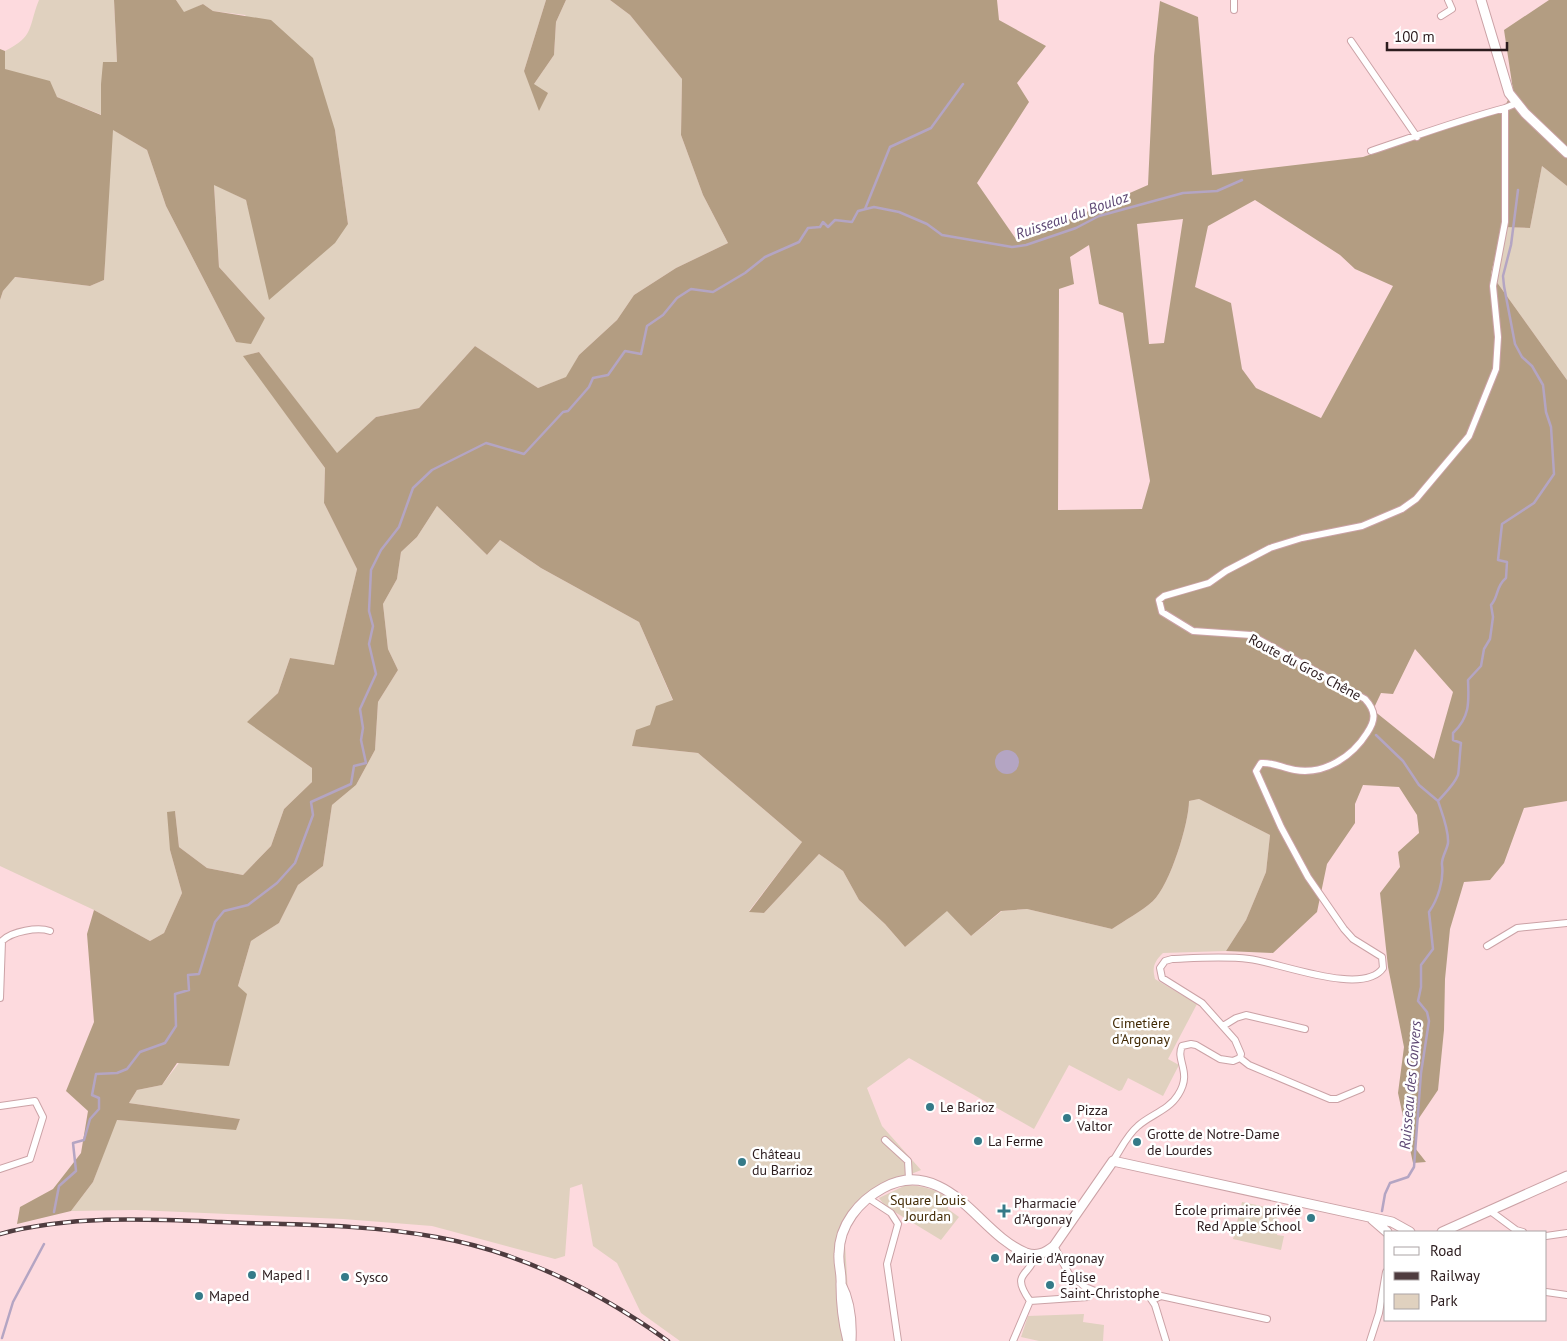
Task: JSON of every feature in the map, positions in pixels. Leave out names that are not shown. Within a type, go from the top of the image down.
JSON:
[{"type":"street","points":[[1234,0],[1234,10]]},
{"type":"street","points":[[1441,16],[1452,8],[1448,0]]},
{"type":"street","points":[[1481,0],[1509,93],[1567,153]]},
{"type":"street","points":[[1352,41],[1417,137]]},
{"type":"street","points":[[1371,151],[1417,137],[1456,121],[1517,103]]},
{"type":"street","name":"Route du Gros Chêne","points":[[1240,1058],[1241,1050],[1239,1044],[1223,1026],[1196,998],[1162,978],[1160,970],[1163,963],[1172,959],[1246,959],[1317,976],[1338,978],[1371,977],[1383,968],[1382,956],[1353,939],[1308,877],[1256,776],[1257,766],[1261,763],[1268,762],[1290,769],[1307,770],[1324,768],[1342,760],[1354,750],[1373,723],[1374,714],[1371,705],[1365,699],[1251,635],[1193,631],[1162,612],[1159,600],[1209,583],[1226,571],[1270,548],[1302,538],[1362,526],[1402,508],[1416,499],[1469,436],[1496,369],[1498,337],[1494,286],[1505,222],[1505,108]]},
{"type":"street","points":[[1487,946],[1512,929],[1567,923]]},
{"type":"street","points":[[0,998],[2,941],[6,937],[30,930],[50,931]]},
{"type":"street","points":[[1223,1026],[1236,1018],[1246,1015],[1305,1030]]},
{"type":"street","points":[[849,1341],[840,1294],[839,1255],[841,1236],[848,1221],[868,1198],[892,1183],[909,1179],[929,1182],[946,1190],[1018,1249],[1032,1254],[1045,1253],[1054,1246],[1136,1127],[1170,1104],[1179,1094],[1185,1073],[1180,1056],[1182,1046],[1185,1044],[1196,1045],[1227,1061],[1240,1058],[1249,1064],[1330,1099],[1337,1100],[1361,1089]]},
{"type":"street","points":[[0,1106],[35,1101],[43,1117],[30,1159],[0,1169]]},
{"type":"street","points":[[885,1140],[908,1161],[909,1179]]},
{"type":"street","points":[[1114,1161],[1392,1222],[1408,1231]]},
{"type":"street","points":[[1444,1231],[1567,1176]]},
{"type":"street","points":[[868,1198],[891,1213],[898,1224],[887,1264],[898,1341]]},
{"type":"street","points":[[1489,1210],[1520,1231]]},
{"type":"street","points":[[1367,1217],[1386,1231]]},
{"type":"street","points":[[1547,1236],[1567,1233]]},
{"type":"street","points":[[1054,1246],[1069,1274],[1085,1287],[1094,1291],[1140,1293],[1152,1300],[1166,1341]]},
{"type":"street","points":[[1030,1301],[1022,1288],[1021,1279],[1024,1271],[1031,1266],[1032,1254]]},
{"type":"street","points":[[1370,1341],[1379,1313],[1384,1284]]},
{"type":"street","points":[[1030,1301],[1088,1297],[1094,1291]]},
{"type":"street","points":[[1547,1292],[1567,1295]]},
{"type":"street","points":[[1152,1300],[1161,1296],[1267,1319]]},
{"type":"street","points":[[1013,1341],[1030,1301]]},
{"type":"green space","points":[[39,0],[114,0],[117,62],[101,84],[102,115],[57,97],[5,69],[5,51],[15,46],[26,35]]},
{"type":"green space","points":[[176,0],[546,0],[524,71],[534,84],[554,55],[556,22],[566,0],[610,0],[630,15],[682,79],[681,135],[703,195],[728,243],[676,268],[634,295],[617,320],[579,355],[567,377],[538,388],[475,346],[419,408],[376,417],[337,454],[259,352],[244,356],[325,468],[324,503],[357,569],[334,666],[290,658],[278,693],[248,722],[312,768],[312,782],[284,809],[271,846],[243,875],[207,868],[179,847],[175,811],[170,850],[182,893],[164,933],[150,941],[94,910],[0,866],[0,300],[3,291],[14,277],[90,286],[104,280],[112,129],[147,150],[166,206],[236,342],[265,318],[219,267],[214,184],[246,200],[255,233],[348,224],[335,130],[245,15],[213,11],[203,4],[184,13]]},
{"type":"green space","points":[[1542,166],[1567,186],[1567,380],[1491,274],[1502,227],[1530,228]]},
{"type":"green space","name":"Cimetière d'Argonay","points":[[437,506],[487,555],[500,540],[541,568],[639,622],[673,701],[632,746],[698,753],[802,842],[749,911],[764,913],[819,854],[843,871],[859,900],[885,924],[905,947],[947,910],[971,936],[1002,911],[1027,909],[1112,929],[1153,901],[1166,882],[1186,824],[1189,801],[1199,799],[1270,835],[1266,872],[1246,920],[1226,951],[1163,953],[1155,965],[1155,979],[1197,1004],[1168,1059],[1179,1065],[1163,1096],[1128,1078],[1122,1090],[1119,1091],[1069,1065],[1034,1129],[909,1058],[867,1088],[882,1126],[921,1170],[877,1188],[844,1228],[851,1341],[680,1341],[641,1313],[617,1263],[593,1246],[582,1184],[570,1188],[565,1256],[555,1259],[432,1226],[343,1219],[136,1210],[71,1211],[93,1182],[116,1120],[236,1129],[240,1119],[129,1103],[137,1090],[162,1085],[238,986],[251,941],[279,923],[298,885],[323,866],[332,805],[356,785],[375,750],[378,702],[398,670],[388,649],[383,604],[397,579],[401,552],[417,537]]},
{"type":"green space","name":"Square Louis Jourdan","points":[[906,1185],[928,1188],[947,1198],[948,1209],[959,1217],[941,1240],[885,1206],[879,1198]]},
{"type":"green space","points":[[1242,1202],[1271,1208],[1280,1223],[1277,1235],[1284,1236],[1281,1250],[1233,1239]]},
{"type":"green space","points":[[1084,1314],[1083,1322],[1104,1325],[1103,1341],[1039,1341],[1021,1337],[1028,1316]]},
{"type":"shaded area","points":[[114,0],[176,0],[184,12],[203,4],[213,11],[271,20],[313,58],[335,130],[348,224],[335,243],[269,300],[246,200],[214,185],[219,267],[265,318],[251,344],[236,342],[166,206],[147,150],[113,130],[104,280],[90,286],[15,277],[3,291],[0,300],[0,49],[5,51],[5,69],[50,81],[57,97],[101,115],[103,62],[117,62]]},
{"type":"shaded area","points":[[546,0],[566,0],[556,22],[554,55],[534,84],[548,93],[539,111],[524,71]]},
{"type":"shaded area","points":[[610,0],[997,0],[999,20],[1046,46],[1017,83],[1029,102],[977,183],[1018,242],[1148,185],[1154,56],[1160,1],[1198,17],[1212,175],[1363,157],[1503,110],[1513,90],[1504,30],[1549,0],[1567,0],[1567,186],[1542,166],[1530,228],[1502,227],[1491,274],[1567,380],[1567,801],[1524,808],[1504,863],[1490,880],[1464,882],[1450,929],[1445,979],[1444,1030],[1438,1090],[1417,1121],[1415,1148],[1426,1162],[1413,1163],[1398,1093],[1404,1047],[1388,967],[1380,893],[1400,867],[1398,852],[1419,833],[1417,815],[1399,787],[1363,785],[1355,804],[1355,823],[1327,864],[1317,912],[1273,953],[1226,951],[1246,920],[1266,872],[1270,835],[1199,799],[1189,801],[1182,838],[1172,868],[1159,893],[1148,905],[1112,929],[1027,909],[1001,911],[971,936],[947,911],[905,947],[885,924],[859,900],[843,871],[819,854],[764,913],[749,912],[802,842],[698,753],[632,746],[636,730],[650,725],[656,706],[673,700],[639,622],[541,568],[500,540],[487,555],[437,506],[417,537],[401,552],[397,579],[383,604],[388,649],[398,670],[378,702],[375,750],[356,785],[332,805],[323,866],[298,885],[279,923],[251,941],[238,986],[247,994],[229,1066],[177,1063],[162,1085],[137,1090],[129,1103],[240,1119],[236,1130],[117,1120],[93,1182],[71,1211],[17,1224],[20,1207],[53,1189],[81,1153],[88,1111],[66,1091],[94,1022],[87,934],[94,910],[150,941],[164,933],[182,893],[170,850],[167,812],[175,811],[179,847],[207,868],[243,875],[271,846],[284,809],[312,782],[312,768],[247,722],[278,693],[290,658],[334,665],[357,569],[324,503],[325,468],[243,356],[259,352],[337,453],[376,417],[419,408],[475,346],[538,388],[566,377],[579,355],[617,320],[634,295],[676,268],[728,243],[703,195],[681,135],[682,79],[630,15]],"holes":[[[1255,200],[1340,255],[1355,269],[1393,286],[1321,418],[1256,388],[1242,369],[1231,303],[1195,287],[1208,226]],[[1183,219],[1164,343],[1149,344],[1137,224]],[[1089,245],[1099,304],[1123,313],[1150,481],[1142,509],[1058,510],[1059,289],[1074,284],[1070,257]],[[1415,649],[1453,692],[1434,759],[1373,710],[1381,693],[1393,694]]]},
{"type":"shaded area","points":[[1002,750],[1012,750],[1019,757],[1019,767],[1012,774],[1002,774],[995,767],[995,757]]},
{"type":"waterway","points":[[865,209],[890,147],[931,128],[963,84]]},
{"type":"waterway","name":"Ruisseau du Bouloz","points":[[54,1212],[59,1186],[76,1171],[73,1143],[84,1140],[90,1119],[99,1109],[99,1098],[92,1095],[96,1074],[117,1073],[127,1069],[140,1052],[165,1043],[176,1026],[175,994],[189,990],[188,975],[199,974],[215,922],[224,911],[248,905],[277,883],[295,863],[313,815],[311,802],[351,784],[354,766],[366,763],[361,740],[363,728],[360,709],[376,674],[369,644],[373,626],[369,611],[371,570],[381,550],[399,527],[413,488],[432,470],[486,443],[524,454],[563,412],[568,411],[589,387],[593,378],[608,375],[625,351],[641,354],[647,326],[663,315],[677,298],[691,289],[713,292],[745,273],[765,257],[799,242],[808,228],[820,227],[823,222],[828,227],[835,220],[852,222],[858,211],[874,207],[899,212],[927,224],[942,235],[1012,247],[1026,245],[1076,228],[1099,216],[1183,193],[1217,191],[1242,180]]},
{"type":"waterway","name":"Ruisseau des Convers","points":[[1382,1211],[1385,1194],[1390,1183],[1408,1177],[1414,1167],[1421,1073],[1429,1021],[1427,1012],[1418,1001],[1421,987],[1421,965],[1433,949],[1429,912],[1440,889],[1442,860],[1448,843],[1446,827],[1438,801],[1452,786],[1458,775],[1461,743],[1453,740],[1453,733],[1463,721],[1468,702],[1468,680],[1481,666],[1484,649],[1490,639],[1493,617],[1491,605],[1500,585],[1506,578],[1507,562],[1498,560],[1502,524],[1534,503],[1554,474],[1551,427],[1546,412],[1543,385],[1532,366],[1522,357],[1515,344],[1504,286],[1503,276],[1511,245],[1518,190]]},
{"type":"waterway","points":[[1376,735],[1403,761],[1419,785],[1438,801]]},
{"type":"waterway","name":"Ruisseau du Bouloz","points":[[2,1338],[13,1302],[44,1244]]},
{"type":"railway","points":[[0,1234],[27,1228],[82,1221],[138,1219],[329,1226],[383,1230],[436,1237],[468,1244],[529,1263],[587,1290],[668,1341]]},
{"type":"place","name":"Le Barioz","points":[[930,1107]]},
{"type":"place","name":"Pizza Valtor","points":[[1067,1118]]},
{"type":"place","name":"La Ferme","points":[[978,1141]]},
{"type":"place","name":"Grotte de Notre-Dame de Lourdes","points":[[1137,1142]]},
{"type":"place","name":"Château du Barrioz","points":[[742,1162]]},
{"type":"place","name":"Pharmacie d'Argonay","points":[[1004,1211]]},
{"type":"place","name":"École primaire privée Red Apple School","points":[[1311,1218]]},
{"type":"place","name":"Mairie d'Argonay","points":[[995,1258]]},
{"type":"place","name":"Maped I","points":[[252,1275]]},
{"type":"place","name":"Sysco","points":[[345,1277]]},
{"type":"place","name":"Église Saint-Christophe","points":[[1050,1285]]},
{"type":"place","name":"Maped","points":[[199,1296]]}]
